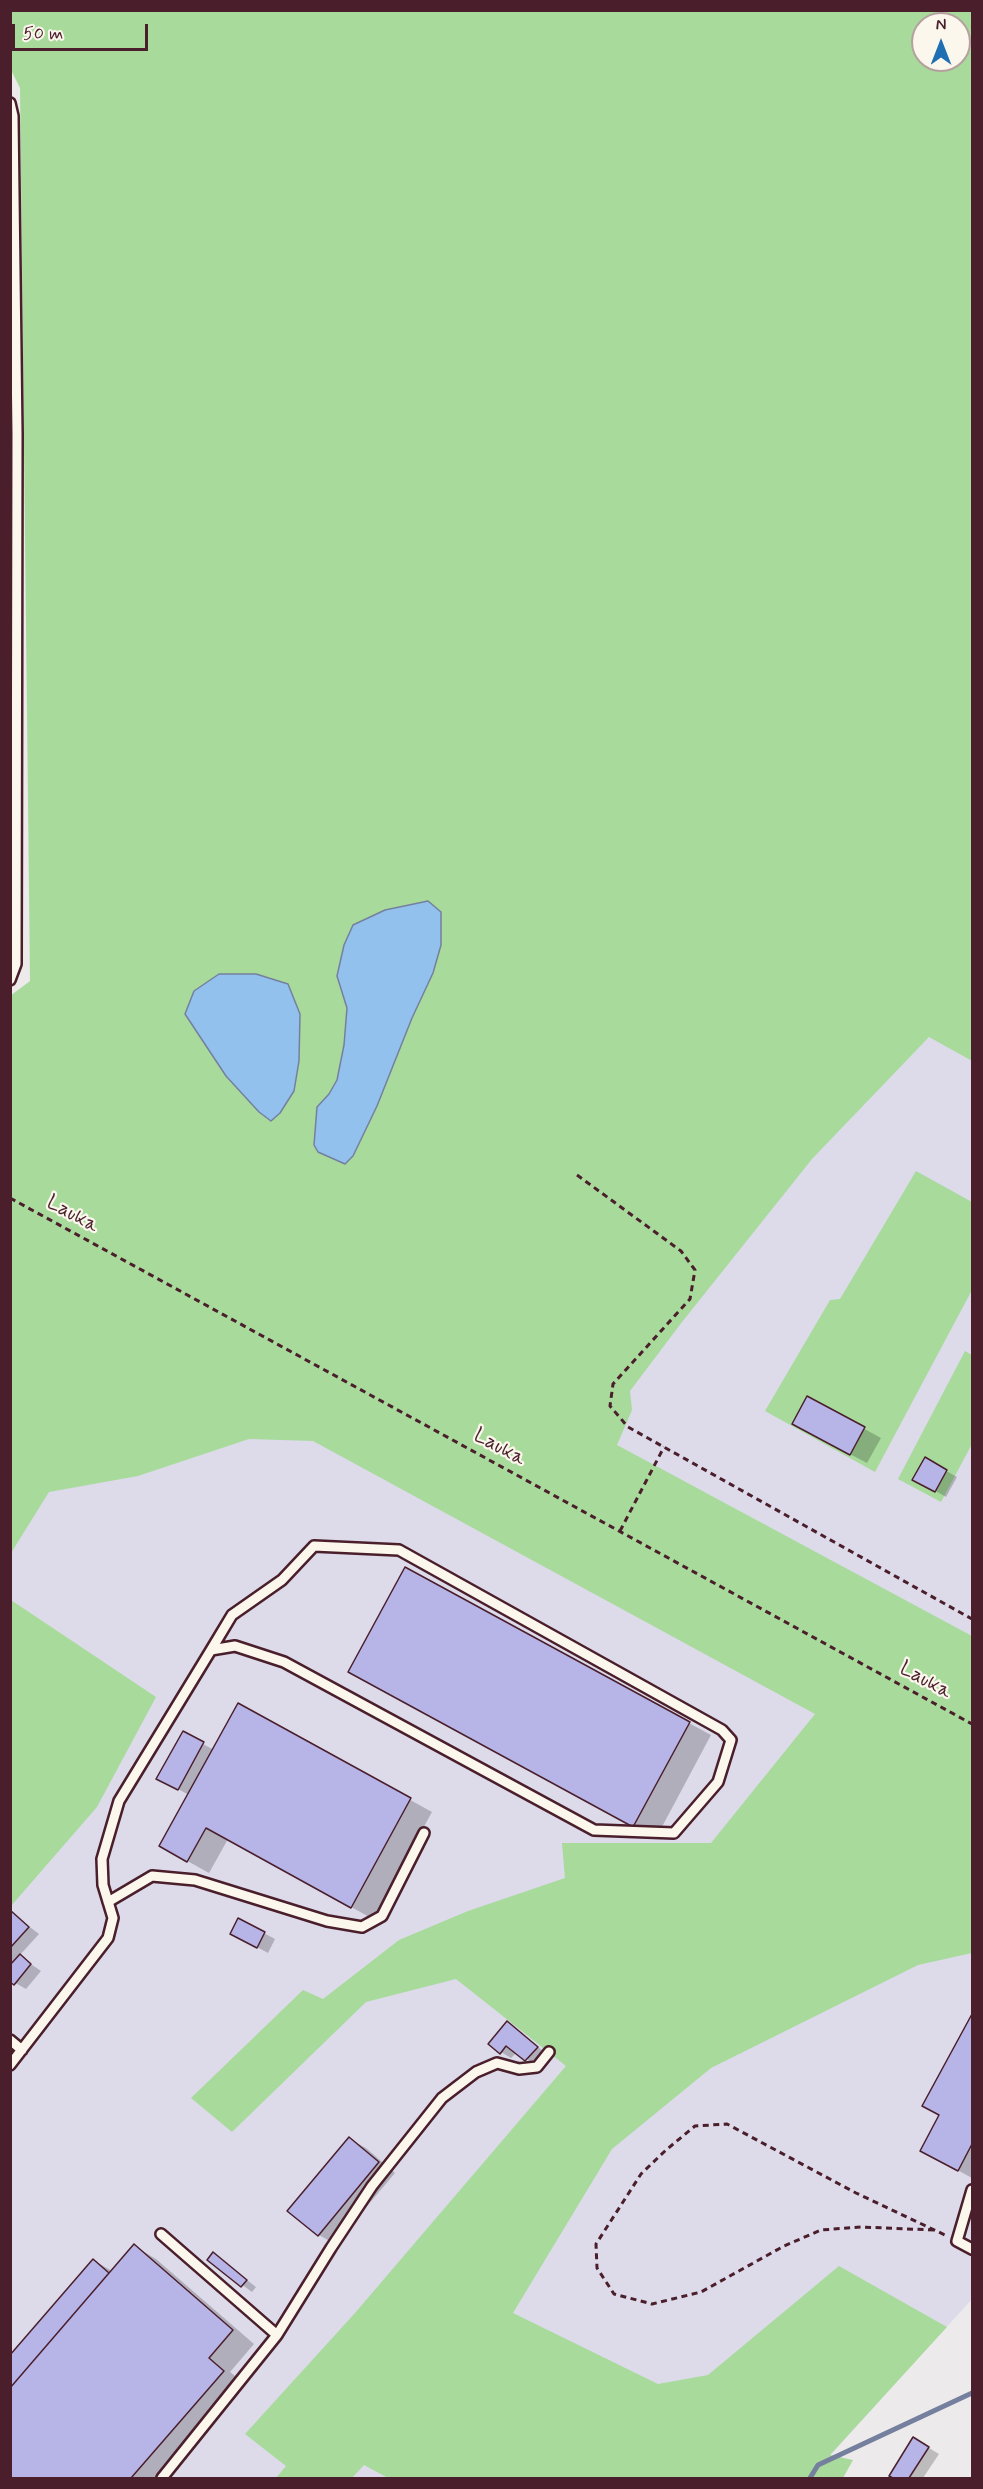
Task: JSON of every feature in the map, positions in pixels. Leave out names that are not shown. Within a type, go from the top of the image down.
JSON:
[{"type":"lane","points":[[10,103],[13,128],[17,481],[16,964],[10,980]]},
{"type":"lane","points":[[10,2065],[108,1938],[113,1918],[103,1885],[102,1859],[119,1802],[232,1615],[282,1580],[314,1546],[399,1551],[722,1730],[731,1740],[718,1782],[674,1833],[594,1830],[284,1662],[235,1646],[211,1650]]},
{"type":"lane","points":[[108,1902],[152,1876],[195,1880],[327,1921],[362,1927],[382,1916],[424,1833]]},
{"type":"lane","points":[[10,2040],[22,2050]]},
{"type":"lane","points":[[162,2478],[277,2335],[372,2187],[442,2098],[476,2072],[497,2063],[519,2069],[537,2067],[549,2052]]},
{"type":"lane","points":[[972,2190],[957,2241],[972,2249]]},
{"type":"lane","points":[[161,2234],[277,2335]]},
{"type":"path","points":[[577,1175],[681,1251],[695,1270],[690,1299],[613,1384],[610,1406],[628,1427],[972,1619]]},
{"type":"path","name":"Lauka","points":[[10,1198],[972,1724]]},
{"type":"path","points":[[620,1531],[664,1447]]},
{"type":"path","points":[[934,2230],[861,2227],[821,2230],[784,2246],[701,2292],[652,2304],[614,2294],[597,2268],[596,2244],[641,2174],[695,2126],[727,2124],[856,2193],[934,2230],[957,2241]]},
{"type":"shaded area","points":[[930,1037],[972,1061],[972,2299],[827,2459],[816,2478],[11,2478],[11,1751],[156,1698],[11,1600],[10,1553],[68,1461]]},
{"type":"green space","points":[[11,11],[972,11],[972,1061],[929,1037],[812,1159],[630,1391],[632,1410],[617,1445],[972,1636],[972,1953],[918,1965],[711,2068],[612,2149],[513,2313],[658,2384],[708,2375],[839,2266],[947,2327],[830,2455],[853,2460],[843,2478],[388,2478],[364,2465],[352,2478],[276,2478],[286,2466],[245,2434],[355,2313],[566,2066],[456,1979],[366,2002],[232,2132],[191,2098],[303,1990],[323,1999],[399,1940],[468,1911],[565,1878],[562,1843],[711,1843],[815,1714],[313,1441],[249,1439],[138,1476],[49,1492],[11,1553],[10,996],[30,981],[20,88],[11,70]]},
{"type":"green space","points":[[916,1171],[972,1202],[972,1290],[875,1472],[765,1411],[830,1300],[840,1299]]},
{"type":"green space","points":[[965,1351],[972,1355],[972,1444],[941,1502],[898,1479]]},
{"type":"green space","points":[[11,1600],[156,1697],[97,1807],[11,1906]]},
{"type":"water","points":[[428,901],[441,912],[441,945],[433,973],[412,1018],[377,1106],[353,1156],[345,1164],[318,1152],[314,1145],[317,1107],[329,1094],[337,1080],[344,1045],[347,1008],[337,976],[344,945],[353,925],[385,910]]},
{"type":"water","points":[[219,974],[256,974],[288,984],[300,1014],[299,1061],[294,1091],[280,1113],[271,1121],[259,1112],[226,1076],[185,1014],[194,991]]},
{"type":"building","points":[[807,1396],[865,1427],[850,1455],[792,1424]]},
{"type":"building","points":[[925,1457],[947,1470],[935,1492],[912,1480]]},
{"type":"building","points":[[405,1567],[690,1722],[633,1827],[348,1672]]},
{"type":"building","points":[[238,1703],[411,1798],[351,1908],[206,1828],[187,1862],[159,1846]]},
{"type":"building","points":[[183,1731],[204,1742],[178,1790],[156,1779]]},
{"type":"building","points":[[10,1910],[29,1927],[10,1948]]},
{"type":"building","points":[[238,1918],[265,1932],[257,1948],[230,1934]]},
{"type":"building","points":[[20,1954],[31,1964],[14,1985],[10,1982],[10,1965]]},
{"type":"building","points":[[972,2014],[972,2144],[958,2171],[920,2151],[939,2115],[922,2106]]},
{"type":"building","points":[[507,2021],[538,2047],[525,2061],[506,2046],[500,2054],[488,2044]]},
{"type":"building","points":[[349,2137],[379,2162],[318,2236],[287,2211]]},
{"type":"building","points":[[134,2244],[233,2330],[209,2358],[224,2371],[131,2478],[10,2478],[10,2388]]},
{"type":"building","points":[[213,2252],[247,2280],[241,2287],[207,2260]]},
{"type":"building","points":[[93,2259],[109,2273],[10,2388],[10,2355]]},
{"type":"building","points":[[913,2437],[929,2447],[909,2478],[889,2476]]},
{"type":"waterway","points":[[810,2478],[818,2465],[972,2393]]}]
